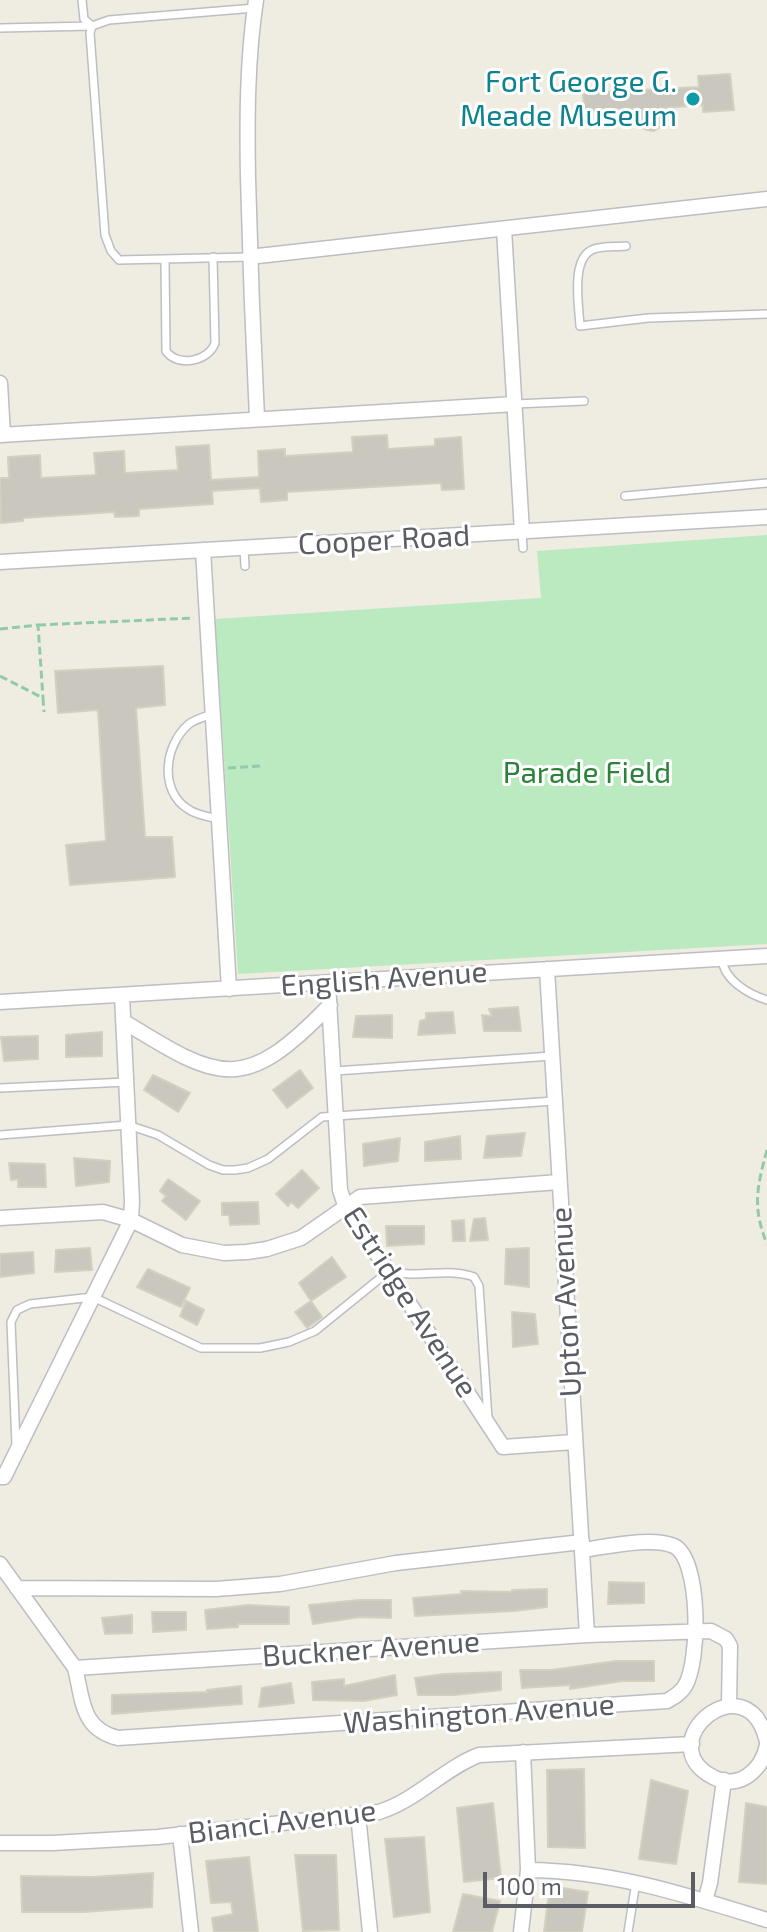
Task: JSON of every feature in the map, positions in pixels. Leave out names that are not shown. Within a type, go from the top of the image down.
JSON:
[{"type":"street","points":[[255,4],[247,119],[249,257],[257,418]]},
{"type":"street","points":[[249,257],[767,199]]},
{"type":"street","points":[[504,229],[522,532]]},
{"type":"street","points":[[0,383],[2,435],[515,404]]},
{"type":"street","name":"Cooper Road","points":[[0,562],[767,517]]},
{"type":"street","points":[[203,550],[229,989]]},
{"type":"street","name":"English Avenue","points":[[0,1002],[767,956]]},
{"type":"street","name":"Upton Avenue","points":[[547,969],[587,1635]]},
{"type":"street","name":"Estridge Avenue","points":[[328,983],[340,1190],[345,1205],[503,1447],[574,1442]]},
{"type":"street","points":[[0,1477],[4,1477],[131,1220],[122,996]]},
{"type":"street","points":[[123,1021],[189,1061],[219,1070],[240,1070],[257,1065],[281,1050],[330,1005]]},
{"type":"street","points":[[0,1218],[103,1212],[131,1220],[182,1245],[224,1253],[247,1252],[301,1238],[360,1197],[559,1182]]},
{"type":"street","name":"Washington Avenue","points":[[17,1588],[216,1589],[280,1584],[396,1563],[652,1542],[675,1546],[685,1554],[691,1570],[695,1630],[690,1673],[685,1686],[667,1701],[118,1738],[102,1734],[92,1726],[75,1668]]},
{"type":"street","points":[[0,1564],[75,1668]]},
{"type":"street","name":"Buckner Avenue","points":[[75,1668],[695,1630],[719,1633],[730,1646],[729,1706]]},
{"type":"street","points":[[729,1706],[744,1708],[756,1717],[764,1728],[767,1746],[765,1758],[757,1770],[744,1778],[724,1780],[703,1771],[695,1759],[692,1744],[695,1730],[703,1717],[715,1709],[729,1706]]},
{"type":"street","name":"Bianci Avenue","points":[[0,1843],[53,1843],[180,1834],[358,1815],[395,1807],[479,1755],[692,1744]]},
{"type":"street","points":[[521,1932],[528,1870],[523,1752]]},
{"type":"street","points":[[705,1901],[724,1780]]},
{"type":"street","points":[[358,1815],[370,1932]]},
{"type":"street","points":[[180,1834],[191,1932]]},
{"type":"street","points":[[528,1870],[588,1872],[636,1882],[767,1920]]},
{"type":"lane","points":[[82,0],[84,19],[92,26]]},
{"type":"lane","points":[[0,28],[92,26],[109,20],[255,4]]},
{"type":"lane","points":[[92,26],[90,33],[105,235],[111,251],[119,260],[249,257]]},
{"type":"lane","points":[[626,246],[592,249],[581,259],[577,279],[580,326],[648,318],[767,314]]},
{"type":"lane","points":[[165,259],[166,351],[178,360],[204,358],[212,352],[215,343],[213,257]]},
{"type":"lane","points":[[515,404],[584,401]]},
{"type":"lane","points":[[625,496],[767,483]]},
{"type":"lane","points":[[522,532],[523,548]]},
{"type":"lane","points":[[244,548],[245,566]]},
{"type":"lane","points":[[212,714],[189,724],[171,752],[168,770],[170,783],[180,803],[189,811],[219,819]]},
{"type":"lane","points":[[722,959],[723,970],[731,979],[750,993],[767,1000]]},
{"type":"lane","points":[[335,1071],[552,1056]]},
{"type":"lane","points":[[0,1088],[126,1082]]},
{"type":"lane","points":[[0,1135],[128,1125],[158,1135],[209,1165],[235,1170],[268,1159],[322,1117],[554,1101]]},
{"type":"lane","points":[[16,1451],[11,1322],[17,1310],[30,1304],[93,1297],[201,1348],[260,1348],[289,1342],[315,1331],[389,1271],[407,1276],[464,1273],[474,1277],[479,1286],[488,1423]]},
{"type":"lane","points":[[628,1932],[636,1882]]},
{"type":"path","points":[[0,629],[186,618]]},
{"type":"path","points":[[38,625],[44,712]]},
{"type":"path","points":[[0,676],[43,698]]},
{"type":"path","points":[[216,769],[261,766]]},
{"type":"path","points":[[767,1150],[756,1206],[767,1244]]},
{"type":"green space","name":"Parade Field","points":[[767,535],[767,944],[238,974],[215,619],[541,598],[537,551]]},
{"type":"building","name":"Fort George G. Meade Museum","points":[[730,74],[734,110],[703,112],[703,105],[664,108],[665,124],[654,131],[636,125],[635,109],[584,111],[583,93],[699,87],[698,76]]},
{"type":"building","points":[[387,435],[388,449],[435,446],[435,439],[461,437],[464,489],[442,490],[441,483],[287,492],[287,500],[261,502],[260,488],[212,491],[213,504],[139,509],[139,516],[115,517],[114,512],[23,518],[23,521],[1,523],[0,478],[9,478],[8,457],[40,455],[41,478],[96,475],[94,453],[124,451],[125,473],[178,470],[176,447],[209,445],[211,480],[259,477],[258,451],[285,449],[285,456],[353,452],[352,437]]},
{"type":"building","points":[[163,666],[165,705],[136,708],[145,837],[172,837],[175,877],[70,885],[66,845],[106,841],[98,710],[58,713],[55,671]]},
{"type":"building","points":[[518,1007],[521,1031],[484,1031],[482,1015],[492,1016],[489,1009]]},
{"type":"building","points":[[453,1012],[455,1033],[418,1035],[420,1021],[426,1019],[426,1013]]},
{"type":"building","points":[[392,1015],[392,1038],[353,1037],[356,1016]]},
{"type":"building","points":[[102,1032],[102,1056],[66,1057],[66,1035]]},
{"type":"building","points":[[38,1036],[38,1059],[4,1061],[1,1037]]},
{"type":"building","points":[[300,1070],[313,1088],[287,1108],[273,1090]]},
{"type":"building","points":[[153,1075],[190,1093],[178,1112],[144,1090]]},
{"type":"building","points":[[525,1133],[521,1156],[484,1158],[487,1136]]},
{"type":"building","points":[[460,1136],[461,1159],[425,1161],[425,1142]]},
{"type":"building","points":[[400,1138],[398,1161],[364,1166],[363,1144]]},
{"type":"building","points":[[74,1158],[110,1161],[109,1182],[76,1186]]},
{"type":"building","points":[[9,1163],[45,1164],[46,1187],[18,1187],[18,1179],[11,1180]]},
{"type":"building","points":[[302,1170],[319,1188],[298,1208],[291,1202],[288,1206],[276,1194]]},
{"type":"building","points":[[168,1179],[200,1201],[186,1220],[162,1201],[166,1196],[160,1191]]},
{"type":"building","points":[[258,1202],[259,1224],[230,1225],[229,1215],[222,1215],[222,1203]]},
{"type":"building","points":[[485,1218],[488,1240],[470,1241],[474,1219]]},
{"type":"building","points":[[464,1220],[465,1241],[453,1241],[452,1221]]},
{"type":"building","points":[[386,1226],[424,1226],[424,1244],[387,1246]]},
{"type":"building","points":[[90,1248],[92,1270],[55,1272],[56,1250]]},
{"type":"building","points":[[529,1248],[529,1287],[505,1284],[506,1249]]},
{"type":"building","points":[[33,1252],[34,1273],[0,1277],[0,1254]]},
{"type":"building","points":[[332,1257],[346,1277],[311,1301],[299,1283]]},
{"type":"building","points":[[148,1269],[190,1288],[181,1307],[137,1287]]},
{"type":"building","points":[[186,1301],[204,1310],[197,1325],[180,1316]]},
{"type":"building","points":[[311,1301],[322,1317],[307,1328],[295,1312]]},
{"type":"building","points":[[512,1312],[535,1314],[538,1344],[513,1347]]},
{"type":"building","points":[[609,1582],[644,1583],[644,1603],[608,1604]]},
{"type":"building","points":[[547,1589],[547,1607],[415,1616],[413,1598],[461,1594],[461,1591]]},
{"type":"building","points":[[391,1600],[391,1618],[360,1617],[313,1624],[309,1605]]},
{"type":"building","points":[[248,1605],[289,1607],[289,1624],[238,1624],[238,1627],[207,1629],[205,1610]]},
{"type":"building","points":[[152,1612],[186,1612],[186,1630],[153,1632]]},
{"type":"building","points":[[132,1615],[132,1633],[105,1634],[102,1618]]},
{"type":"building","points":[[616,1661],[654,1661],[654,1681],[622,1681],[570,1689],[570,1685],[522,1688],[520,1670],[551,1670]]},
{"type":"building","points":[[501,1672],[501,1690],[455,1695],[418,1695],[415,1678],[444,1674]]},
{"type":"building","points":[[395,1675],[397,1695],[364,1701],[313,1700],[312,1682],[344,1679],[344,1686]]},
{"type":"building","points":[[291,1683],[294,1703],[259,1707],[262,1688]]},
{"type":"building","points":[[241,1686],[242,1704],[112,1714],[112,1695],[208,1692]]},
{"type":"building","points":[[584,1769],[585,1848],[548,1847],[547,1770]]},
{"type":"building","points":[[651,1780],[688,1791],[676,1864],[639,1859]]},
{"type":"building","points":[[493,1803],[501,1878],[464,1882],[457,1808]]},
{"type":"building","points":[[746,1803],[767,1807],[767,1884],[739,1882]]},
{"type":"building","points":[[424,1837],[430,1912],[394,1917],[385,1839]]},
{"type":"building","points":[[295,1855],[336,1855],[339,1930],[303,1931]]},
{"type":"building","points":[[249,1857],[258,1932],[214,1932],[212,1918],[233,1914],[231,1902],[211,1903],[206,1861]]},
{"type":"building","points":[[153,1873],[152,1907],[22,1912],[21,1876],[93,1877]]},
{"type":"building","points":[[550,1886],[588,1892],[582,1932],[544,1932]]},
{"type":"building","points":[[463,1894],[500,1901],[492,1932],[453,1932]]},
{"type":"place","name":"Fort George G. Meade Museum","points":[[693,99]]}]
